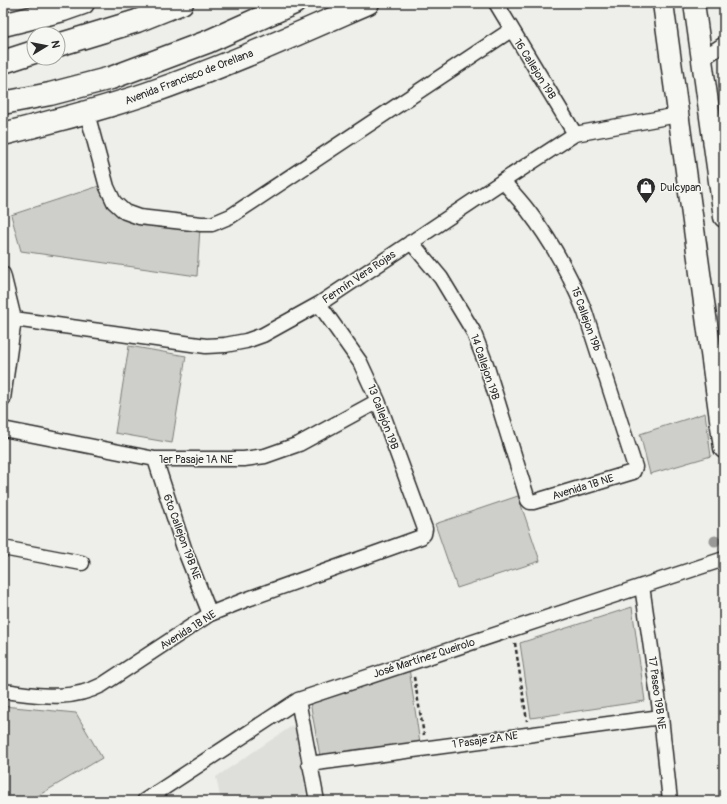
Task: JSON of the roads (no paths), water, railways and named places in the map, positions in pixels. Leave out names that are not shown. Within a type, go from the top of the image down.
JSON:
[{"type":"main road","points":[[3,25],[61,6],[83,3]]},
{"type":"main road","points":[[66,43],[137,21],[182,3]]},
{"type":"main road","points":[[3,103],[50,94],[111,78],[208,42],[294,3]]},
{"type":"main road","name":"Avenida Francisco de Orellana","points":[[3,134],[87,113],[211,71],[368,3]]},
{"type":"main road","points":[[663,3],[724,448]]},
{"type":"main road","points":[[692,214],[724,213],[694,3]]},
{"type":"main road","points":[[3,62],[26,55]]},
{"type":"street","name":"16 Callejon 19B","points":[[496,3],[575,134]]},
{"type":"street","points":[[87,113],[107,187],[114,202],[125,212],[139,217],[212,224],[232,216],[511,30]]},
{"type":"street","points":[[702,59],[724,44]]},
{"type":"street","name":"Fermín Vera Rojas","points":[[14,319],[206,346],[246,342],[264,335],[319,304],[575,134],[678,115]]},
{"type":"street","name":"15 Callejon 19b","points":[[503,181],[529,212],[555,251],[578,293],[635,467],[633,472]]},
{"type":"street","name":"14 Callejon 19B","points":[[411,242],[441,278],[473,331],[486,364],[528,500],[533,502]]},
{"type":"street","points":[[3,274],[14,319],[3,398]]},
{"type":"street","name":"13 Callejón 19B","points":[[319,304],[360,362],[378,401],[425,530],[424,534],[420,537]]},
{"type":"street","name":"1er Pasaje 1A NE","points":[[3,429],[155,459],[238,459],[265,456],[299,444],[378,401]]},
{"type":"street","name":"6to Callejon 19B NE","points":[[155,459],[185,551],[210,614]]},
{"type":"street","name":"Avenida 1B NE","points":[[533,502],[633,472]]},
{"type":"street","name":"Avenida 1B NE","points":[[3,691],[62,696],[75,695],[92,690],[102,685],[210,614],[420,537]]},
{"type":"street","points":[[3,548],[82,563]]},
{"type":"street","name":"José Martínez Queirolo","points":[[144,801],[298,700],[724,559]]},
{"type":"street","name":"17 Paseo 19B NE","points":[[642,586],[661,717],[670,801]]},
{"type":"street","points":[[298,700],[317,801]]},
{"type":"street","name":"1 Pasaje 2A NE","points":[[309,764],[661,717]]},
{"type":"place","name":"Dulcypan","points":[[646,204]]}]
